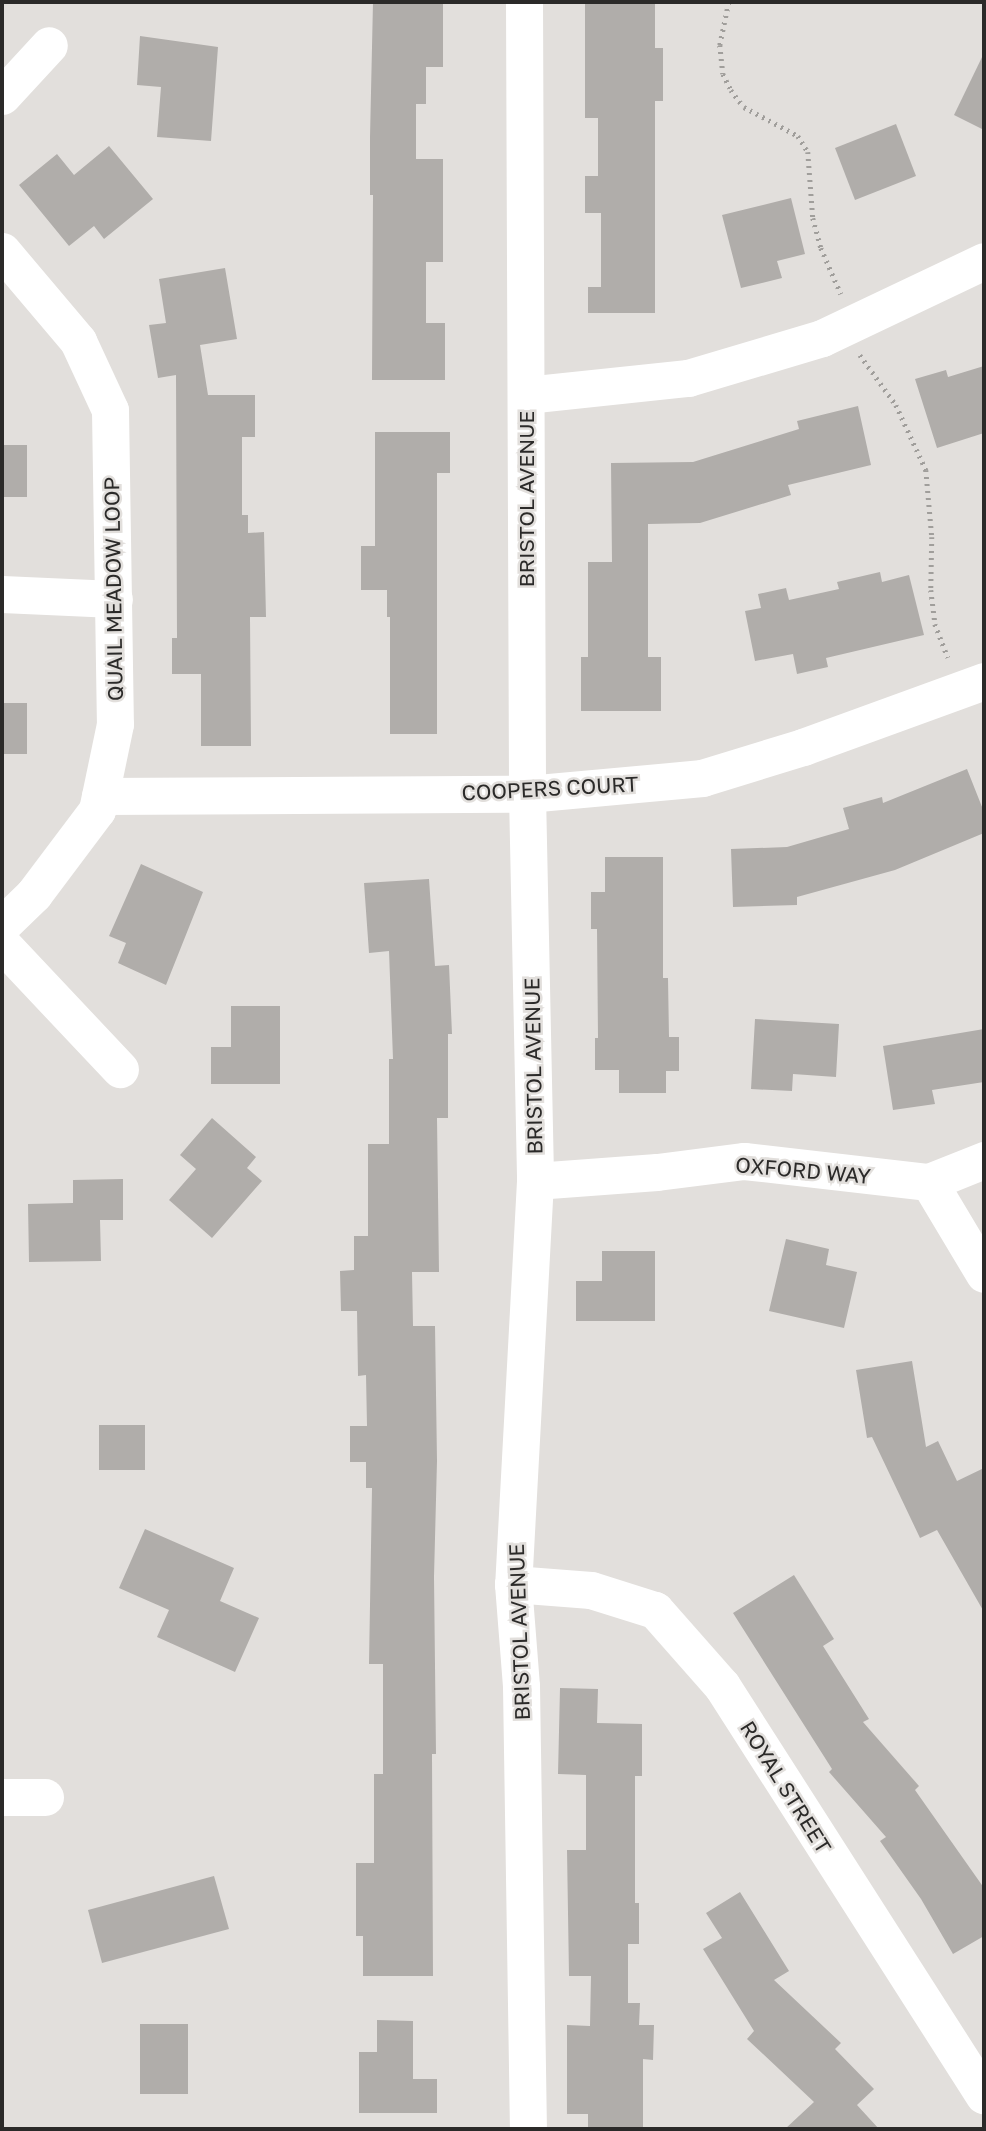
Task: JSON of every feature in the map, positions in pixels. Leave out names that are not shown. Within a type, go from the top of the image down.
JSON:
[{"type":"street","name":"BRISTOL AVENUE","points":[[524,2],[527,793],[535,1181],[513,1584],[522,1686],[528,2129]]},
{"type":"street","points":[[2,96],[49,45]]},
{"type":"street","name":"QUAIL MEADOW LOOP","points":[[2,251],[78,341],[110,410],[115,724],[97,810],[34,894],[2,925]]},
{"type":"street","points":[[526,395],[688,378],[822,338],[984,261]]},
{"type":"street","points":[[2,594],[114,599]]},
{"type":"street","name":"COOPERS COURT","points":[[100,796],[527,793],[702,778],[803,747],[984,681]]},
{"type":"street","points":[[2,944],[120,1069]]},
{"type":"street","name":"OXFORD WAY","points":[[535,1181],[657,1172],[744,1161],[929,1182],[984,1160]]},
{"type":"street","points":[[929,1182],[984,1274]]},
{"type":"street","name":"ROYAL STREET","points":[[513,1584],[591,1590],[656,1610],[722,1686],[984,2095]]},
{"type":"street","points":[[2,1797],[45,1797]]},
{"type":"building","points":[[373,2],[443,2],[443,67],[426,67],[426,104],[416,104],[416,159],[443,159],[443,262],[426,262],[426,323],[445,323],[445,380],[372,380],[373,195],[370,195],[370,137]]},
{"type":"building","points":[[585,2],[655,2],[655,48],[663,48],[663,101],[655,101],[655,313],[588,313],[588,287],[601,287],[601,213],[585,213],[585,176],[598,176],[598,118],[585,118]]},
{"type":"building","points":[[140,36],[218,47],[211,141],[157,137],[161,87],[137,85]]},
{"type":"building","points":[[984,53],[984,130],[954,115]]},
{"type":"building","points":[[896,124],[916,176],[855,200],[835,148]]},
{"type":"building","points":[[109,146],[153,199],[104,239],[94,226],[69,246],[19,185],[57,154],[74,175]]},
{"type":"building","points":[[791,198],[805,254],[777,261],[782,278],[741,288],[722,215]]},
{"type":"building","points":[[225,268],[237,339],[200,345],[208,395],[255,395],[255,437],[242,437],[242,515],[248,515],[248,533],[264,532],[266,617],[250,617],[251,746],[201,746],[201,674],[172,674],[172,638],[177,638],[176,375],[158,378],[149,325],[166,323],[159,279]]},
{"type":"building","points":[[984,366],[984,433],[937,448],[915,379],[946,370],[948,377]]},
{"type":"building","points":[[858,406],[871,465],[788,485],[791,495],[700,523],[648,524],[648,657],[661,657],[661,711],[581,711],[581,657],[588,657],[588,562],[612,562],[611,463],[693,462],[799,429],[797,421]]},
{"type":"building","points":[[375,432],[450,432],[450,473],[437,473],[437,734],[390,734],[390,617],[387,617],[387,590],[361,590],[361,546],[375,546]]},
{"type":"building","points":[[2,445],[27,445],[27,497],[2,497]]},
{"type":"building","points":[[880,572],[882,582],[909,575],[924,635],[826,658],[828,667],[797,674],[793,654],[755,661],[745,611],[761,608],[758,594],[786,588],[789,600],[839,589],[837,582]]},
{"type":"building","points":[[2,703],[27,703],[27,754],[2,754]]},
{"type":"building","points":[[967,769],[984,812],[984,833],[895,870],[797,897],[797,905],[733,907],[731,849],[787,847],[849,829],[843,808],[882,797],[883,803]]},
{"type":"building","points":[[605,857],[663,857],[663,978],[668,978],[669,1037],[679,1037],[679,1071],[666,1071],[666,1093],[619,1093],[619,1070],[595,1070],[595,1038],[598,1038],[597,929],[591,929],[591,892],[605,892]]},
{"type":"building","points":[[141,864],[203,892],[166,985],[118,963],[126,943],[109,936]]},
{"type":"building","points":[[429,879],[435,966],[449,965],[452,1034],[448,1034],[448,1118],[437,1118],[439,1272],[412,1272],[413,1326],[435,1326],[437,1461],[434,1577],[436,1754],[432,1754],[433,1976],[363,1976],[363,1936],[356,1936],[356,1863],[374,1863],[374,1774],[383,1774],[383,1664],[369,1664],[372,1488],[366,1488],[366,1462],[350,1462],[350,1426],[367,1426],[366,1375],[358,1376],[357,1311],[341,1311],[340,1271],[354,1270],[354,1236],[368,1236],[368,1144],[389,1144],[389,1059],[393,1059],[389,951],[369,953],[364,883]]},
{"type":"building","points":[[231,1006],[280,1006],[280,1084],[211,1084],[211,1047],[231,1047]]},
{"type":"building","points":[[755,1019],[839,1024],[836,1077],[793,1074],[792,1091],[751,1089]]},
{"type":"building","points":[[984,1029],[984,1082],[932,1090],[935,1104],[893,1110],[883,1046]]},
{"type":"building","points":[[212,1118],[256,1157],[247,1168],[262,1181],[212,1238],[169,1200],[196,1169],[180,1155]]},
{"type":"building","points":[[123,1179],[123,1220],[100,1220],[101,1261],[29,1262],[28,1204],[73,1203],[73,1180]]},
{"type":"building","points":[[786,1239],[829,1249],[826,1265],[857,1272],[844,1328],[769,1311]]},
{"type":"building","points":[[602,1251],[655,1251],[655,1321],[576,1321],[576,1281],[602,1281]]},
{"type":"building","points":[[912,1361],[926,1447],[938,1441],[957,1481],[984,1468],[984,1612],[937,1530],[920,1538],[872,1437],[867,1438],[856,1370]]},
{"type":"building","points":[[99,1425],[145,1425],[145,1470],[99,1470]]},
{"type":"building","points":[[145,1529],[234,1568],[220,1601],[259,1618],[235,1672],[157,1637],[169,1610],[119,1588]]},
{"type":"building","points":[[794,1575],[834,1639],[823,1646],[869,1719],[863,1722],[919,1786],[915,1790],[984,1888],[984,1936],[953,1954],[921,1899],[880,1841],[886,1837],[829,1772],[832,1769],[733,1613]]},
{"type":"building","points":[[560,1688],[598,1689],[597,1723],[642,1724],[642,1776],[635,1776],[635,1903],[639,1903],[639,1944],[628,1944],[628,2003],[640,2003],[639,2025],[654,2025],[653,2060],[643,2059],[643,2129],[588,2129],[588,2114],[567,2114],[567,2025],[590,2026],[591,1976],[569,1976],[567,1850],[586,1850],[586,1775],[558,1774]]},
{"type":"building","points":[[214,1876],[229,1929],[102,1963],[88,1910]]},
{"type":"building","points":[[740,1892],[789,1971],[774,1980],[841,2043],[835,2049],[874,2089],[857,2105],[879,2129],[785,2129],[814,2102],[747,2039],[754,2031],[703,1949],[722,1938],[706,1913]]},
{"type":"building","points":[[377,2020],[413,2021],[413,2079],[437,2079],[437,2113],[359,2113],[359,2052],[377,2052]]},
{"type":"building","points":[[140,2024],[188,2024],[188,2094],[140,2094]]}]
